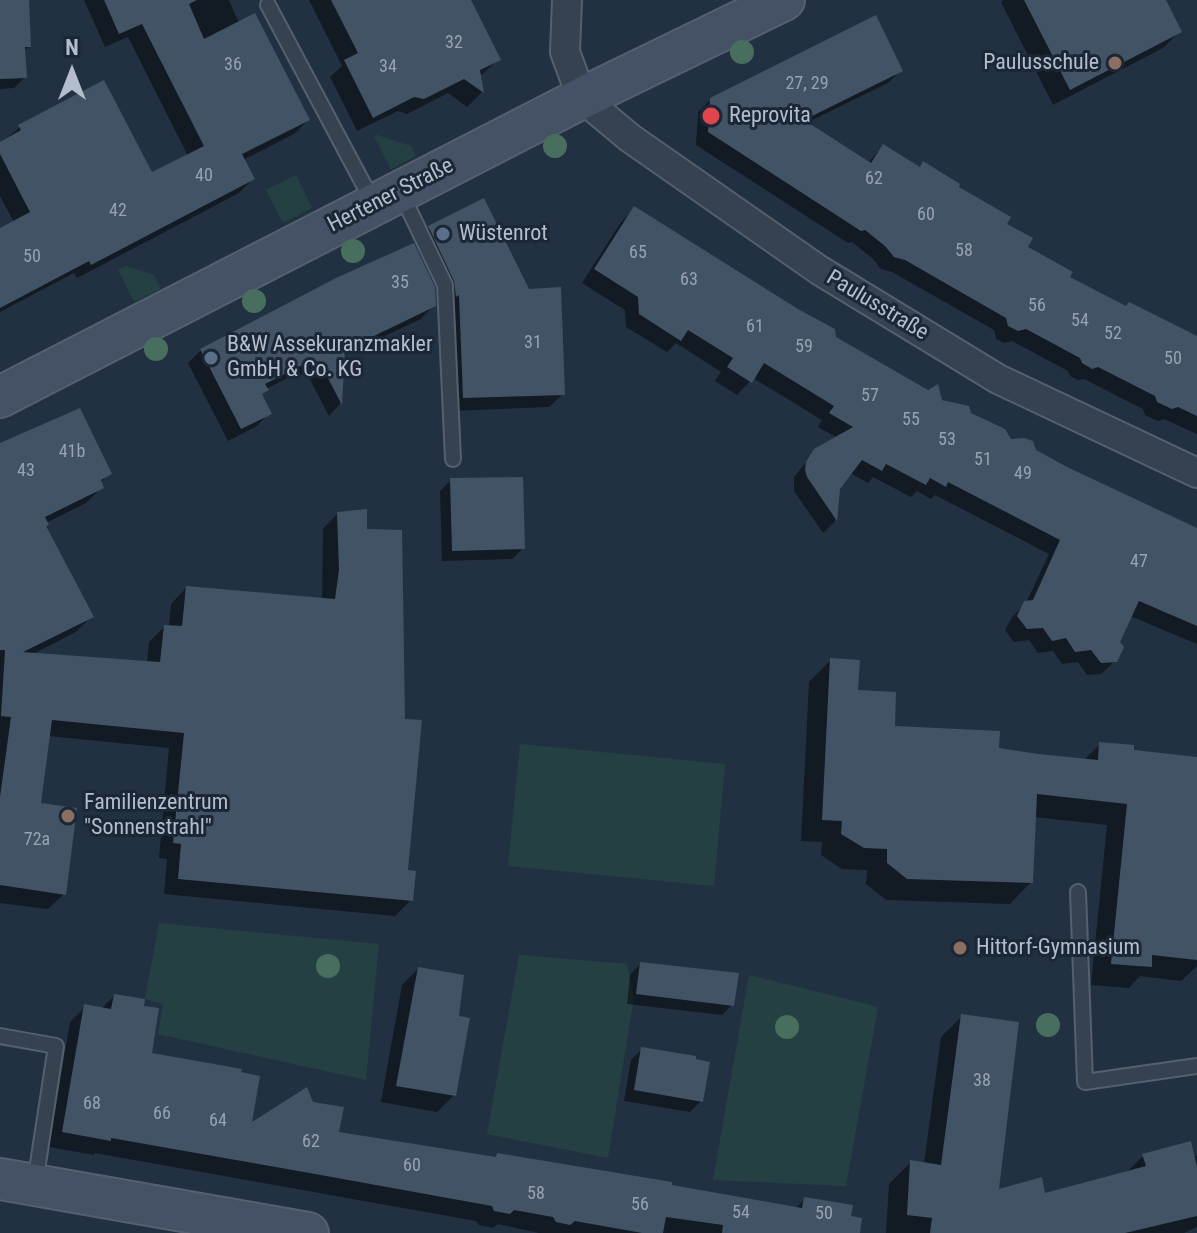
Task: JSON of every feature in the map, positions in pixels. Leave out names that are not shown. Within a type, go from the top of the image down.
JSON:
[{"type":"main road","name":"Hertener Straße","points":[[0,397],[582,98],[784,0]]},
{"type":"main road","points":[[17,1182],[308,1233]]},
{"type":"street","points":[[567,0],[565,52],[582,98]]},
{"type":"street","name":"Paulusstraße","points":[[582,98],[641,146],[819,270],[959,356],[998,379],[1197,473]]},
{"type":"lane","points":[[268,5],[387,198],[445,285],[453,459]]},
{"type":"lane","points":[[1078,892],[1085,1082],[1197,1066]]},
{"type":"lane","points":[[0,1036],[56,1046],[17,1182]]},
{"type":"green space","points":[[374,136],[411,146],[416,156],[391,169]]},
{"type":"green space","points":[[296,175],[312,208],[283,223],[266,190]]},
{"type":"green space","points":[[126,266],[154,275],[161,289],[134,302],[118,269]]},
{"type":"green space","points":[[520,744],[725,764],[714,886],[508,866]]},
{"type":"green space","points":[[159,923],[379,944],[366,1080],[158,1034],[163,1004],[145,999]]},
{"type":"green space","points":[[519,955],[627,964],[634,996],[608,1158],[487,1134]]},
{"type":"green space","points":[[749,975],[878,1007],[846,1186],[713,1180]]},
{"type":"building","points":[[0,0],[29,0],[31,47],[25,47],[27,78],[0,79]]},
{"type":"building","points":[[104,0],[197,0],[189,4],[204,39],[255,13],[310,120],[242,154],[255,179],[91,265],[89,261],[0,308],[0,228],[30,212],[0,154],[0,142],[21,130],[18,125],[104,80],[152,172],[204,146],[142,24],[119,34]]},
{"type":"building","points":[[331,0],[471,0],[501,60],[480,70],[484,93],[464,79],[424,99],[414,97],[373,118],[344,60],[358,53]]},
{"type":"building","points":[[1024,0],[1166,0],[1182,32],[1070,90]]},
{"type":"building","points":[[876,15],[903,71],[804,120],[871,163],[883,144],[920,167],[923,161],[960,184],[959,187],[1011,217],[1007,224],[1033,238],[1028,247],[1073,272],[1070,277],[1126,306],[1129,302],[1197,336],[1197,416],[1157,402],[1155,396],[1098,367],[1092,369],[1080,358],[1026,329],[1018,331],[1008,326],[1006,318],[905,260],[894,257],[865,230],[861,231],[708,132],[710,98]]},
{"type":"building","points":[[484,198],[529,289],[561,287],[565,395],[463,398],[459,295],[456,297],[454,281],[428,226]]},
{"type":"building","points":[[634,206],[835,329],[836,337],[928,390],[938,384],[942,400],[969,406],[971,413],[1005,429],[1011,439],[1033,441],[1036,450],[1067,467],[1197,528],[1197,626],[1139,601],[1120,642],[1124,647],[1117,662],[1101,663],[1091,650],[1075,652],[1066,638],[1052,641],[1043,628],[1027,629],[1017,616],[1024,601],[1033,600],[1060,540],[948,482],[946,487],[930,478],[926,485],[886,464],[882,471],[862,460],[840,489],[837,521],[805,470],[814,449],[853,427],[829,413],[834,406],[764,363],[752,383],[727,367],[733,358],[688,330],[681,341],[639,314],[638,297],[594,269]]},
{"type":"building","points":[[414,243],[435,287],[436,306],[345,350],[342,405],[319,361],[314,363],[312,360],[265,384],[269,390],[262,394],[272,414],[241,429],[200,349],[336,278]]},
{"type":"building","points":[[80,408],[112,474],[101,480],[104,488],[45,517],[49,525],[46,526],[94,617],[23,652],[160,662],[164,625],[182,626],[186,586],[335,599],[339,570],[337,512],[367,509],[367,529],[402,530],[405,719],[422,720],[408,870],[416,871],[413,901],[178,879],[181,844],[173,843],[184,733],[52,720],[41,803],[77,808],[66,895],[0,885],[0,797],[11,717],[1,716],[5,650],[0,650],[0,443]]},
{"type":"building","points":[[523,477],[525,549],[452,551],[450,478]]},
{"type":"building","points":[[830,658],[860,660],[858,690],[896,692],[895,726],[1000,731],[999,748],[1038,754],[1098,760],[1099,742],[1134,745],[1134,750],[1197,757],[1197,960],[1152,955],[1152,967],[1111,964],[1127,804],[1037,794],[1033,883],[907,879],[887,863],[887,849],[864,848],[841,834],[842,821],[822,820]]},
{"type":"building","points":[[640,962],[739,973],[734,1006],[636,994]]},
{"type":"building","points":[[418,967],[464,975],[459,1016],[470,1018],[456,1096],[396,1086]]},
{"type":"building","points":[[114,994],[145,999],[144,1006],[159,1008],[152,1053],[242,1069],[241,1072],[260,1076],[252,1122],[307,1087],[313,1102],[344,1107],[339,1132],[496,1157],[497,1153],[672,1182],[672,1185],[802,1208],[804,1197],[853,1205],[851,1216],[862,1218],[860,1233],[722,1233],[723,1225],[666,1217],[663,1233],[642,1233],[575,1221],[570,1225],[556,1222],[553,1217],[514,1210],[510,1214],[494,1211],[492,1206],[62,1132],[84,1004],[111,1009]]},
{"type":"building","points":[[961,1014],[1019,1022],[999,1189],[1042,1177],[1045,1193],[1146,1166],[1142,1154],[1191,1141],[1197,1167],[1197,1216],[1125,1233],[930,1233],[932,1218],[907,1215],[910,1160],[941,1165]]},
{"type":"building","points":[[641,1047],[696,1056],[696,1059],[710,1062],[703,1102],[634,1090]]},
{"type":"place","name":"Paulusschule","points":[[1115,63]]},
{"type":"place","name":"Reprovita","points":[[711,116]]},
{"type":"place","name":"Wüstenrot","points":[[443,234]]},
{"type":"place","name":"B&W Assekuranzmakler GmbH & Co. KG","points":[[211,358]]},
{"type":"place","name":"Familienzentrum \"Sonnenstrahl\"","points":[[68,816]]},
{"type":"place","name":"Hittorf-Gymnasium","points":[[960,948]]}]
